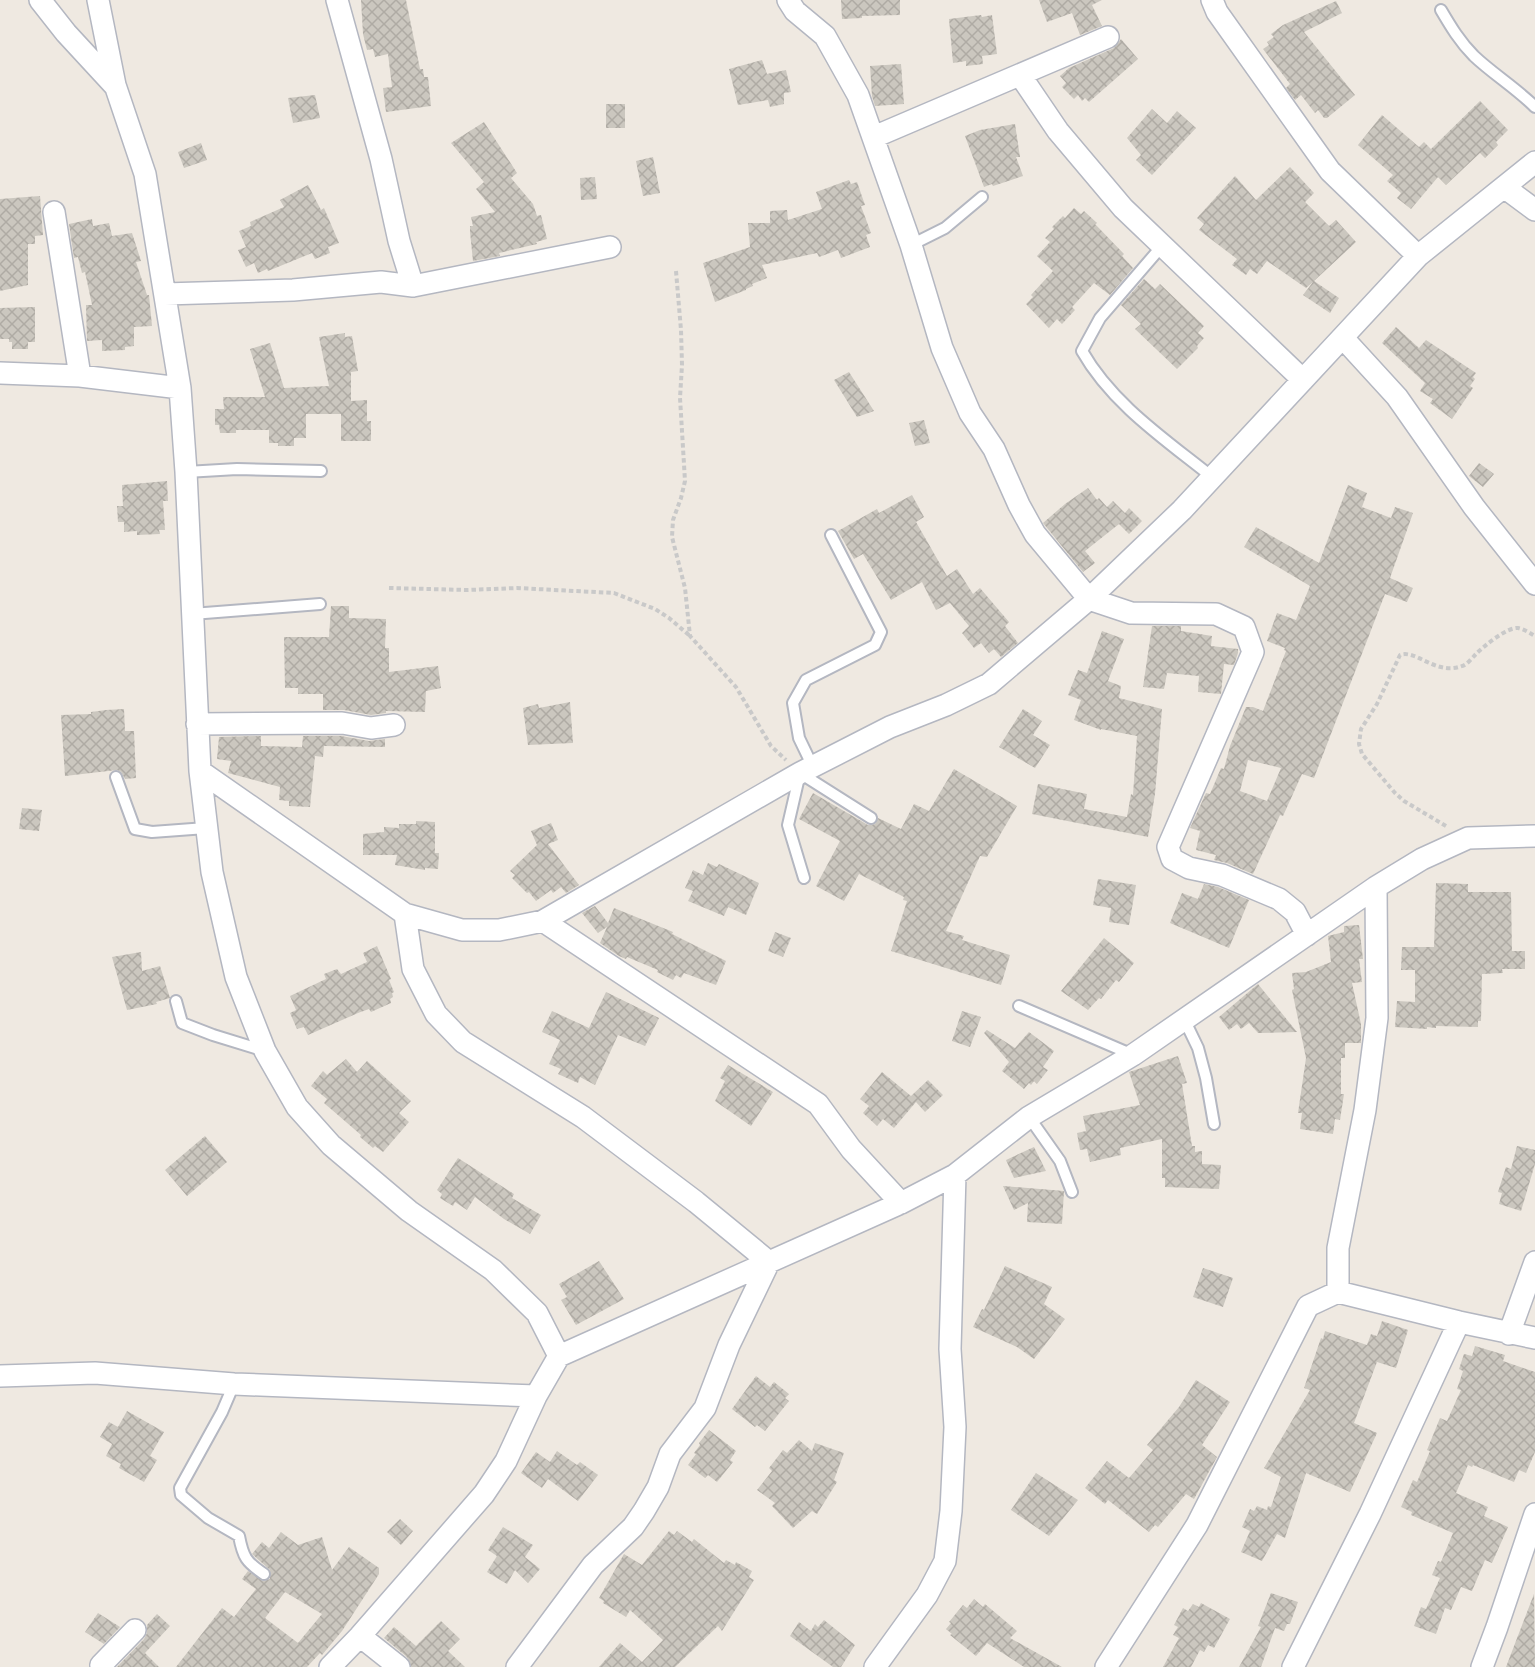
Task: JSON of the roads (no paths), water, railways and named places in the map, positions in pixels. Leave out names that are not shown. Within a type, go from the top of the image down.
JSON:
[{"type":"street","points":[[40,0],[66,33],[115,85]]},
{"type":"street","points":[[98,0],[115,85],[145,174],[180,388],[200,771],[212,872],[236,977],[265,1051],[297,1107],[331,1145],[409,1211],[493,1270],[537,1313],[559,1356]]},
{"type":"street","points":[[337,0],[381,159],[399,241],[413,286]]},
{"type":"street","points":[[788,0],[795,11],[825,36],[858,95],[911,244],[942,348],[970,412],[994,448],[1019,505],[1035,534],[1089,599],[1131,613],[1216,615],[1244,627],[1253,652],[1167,847],[1172,859],[1189,868],[1222,875],[1279,899],[1295,912],[1307,935]]},
{"type":"street","points":[[1212,0],[1217,12],[1263,79],[1330,171],[1418,256]]},
{"type":"street","points":[[874,137],[1108,37]]},
{"type":"street","points":[[1020,75],[1058,131],[1123,208],[1303,380]]},
{"type":"street","points":[[200,771],[405,914],[462,930],[498,930],[543,921],[806,770],[890,727],[946,705],[989,684],[1089,599],[1182,510],[1418,256],[1535,162]]},
{"type":"street","points":[[1504,187],[1535,210]]},
{"type":"street","points":[[54,212],[80,376]]},
{"type":"street","points":[[165,294],[293,290],[381,282],[413,286],[610,247]]},
{"type":"street","points":[[1343,338],[1397,398],[1474,507],[1535,584]]},
{"type":"street","points":[[0,373],[80,376],[180,388]]},
{"type":"street","points":[[197,724],[342,723],[371,728],[394,725]]},
{"type":"street","points":[[330,1667],[484,1494],[506,1461],[536,1396],[559,1356],[902,1203],[955,1175],[1029,1118],[1133,1055],[1376,887],[1422,859],[1468,838],[1535,836]]},
{"type":"street","points":[[1338,1292],[1338,1248],[1365,1110],[1377,1018],[1376,887]]},
{"type":"street","points":[[405,914],[413,969],[436,1014],[463,1042],[583,1117],[696,1202],[769,1262]]},
{"type":"street","points":[[543,921],[818,1104],[851,1149],[902,1203]]},
{"type":"street","points":[[875,1667],[927,1594],[945,1561],[951,1510],[955,1427],[950,1349],[955,1175]]},
{"type":"street","points":[[517,1667],[593,1565],[633,1527],[644,1510],[658,1487],[670,1454],[705,1408],[729,1345],[769,1262]]},
{"type":"street","points":[[1509,1334],[1535,1262]]},
{"type":"street","points":[[1106,1667],[1197,1525],[1308,1306],[1338,1292],[1509,1334],[1535,1338]]},
{"type":"street","points":[[1293,1667],[1370,1514],[1459,1322]]},
{"type":"street","points":[[0,1376],[95,1373],[234,1384],[536,1396]]},
{"type":"street","points":[[1482,1667],[1535,1514]]},
{"type":"street","points":[[102,1667],[101,1665],[135,1629]]},
{"type":"street","points":[[360,1636],[399,1667]]},
{"type":"lane","points":[[1441,10],[1455,34],[1474,56],[1535,107]]},
{"type":"lane","points":[[911,244],[945,228],[982,197]]},
{"type":"lane","points":[[1162,246],[1100,318],[1082,351],[1092,368],[1134,414],[1212,477]]},
{"type":"lane","points":[[186,472],[237,469],[321,471]]},
{"type":"lane","points":[[804,878],[788,825],[806,770],[793,703],[806,680],[875,645],[881,632],[831,535]]},
{"type":"lane","points":[[192,614],[320,604]]},
{"type":"lane","points":[[806,770],[871,818]]},
{"type":"lane","points":[[116,777],[135,829],[152,832],[206,828]]},
{"type":"lane","points":[[176,1000],[182,1023],[265,1051]]},
{"type":"lane","points":[[1019,1006],[1133,1055]]},
{"type":"lane","points":[[1184,1019],[1198,1048],[1214,1124]]},
{"type":"lane","points":[[1029,1118],[1060,1161],[1071,1192]]},
{"type":"lane","points":[[234,1384],[222,1412],[180,1488],[181,1495],[208,1518],[239,1536],[242,1552],[248,1563],[264,1574]]}]
